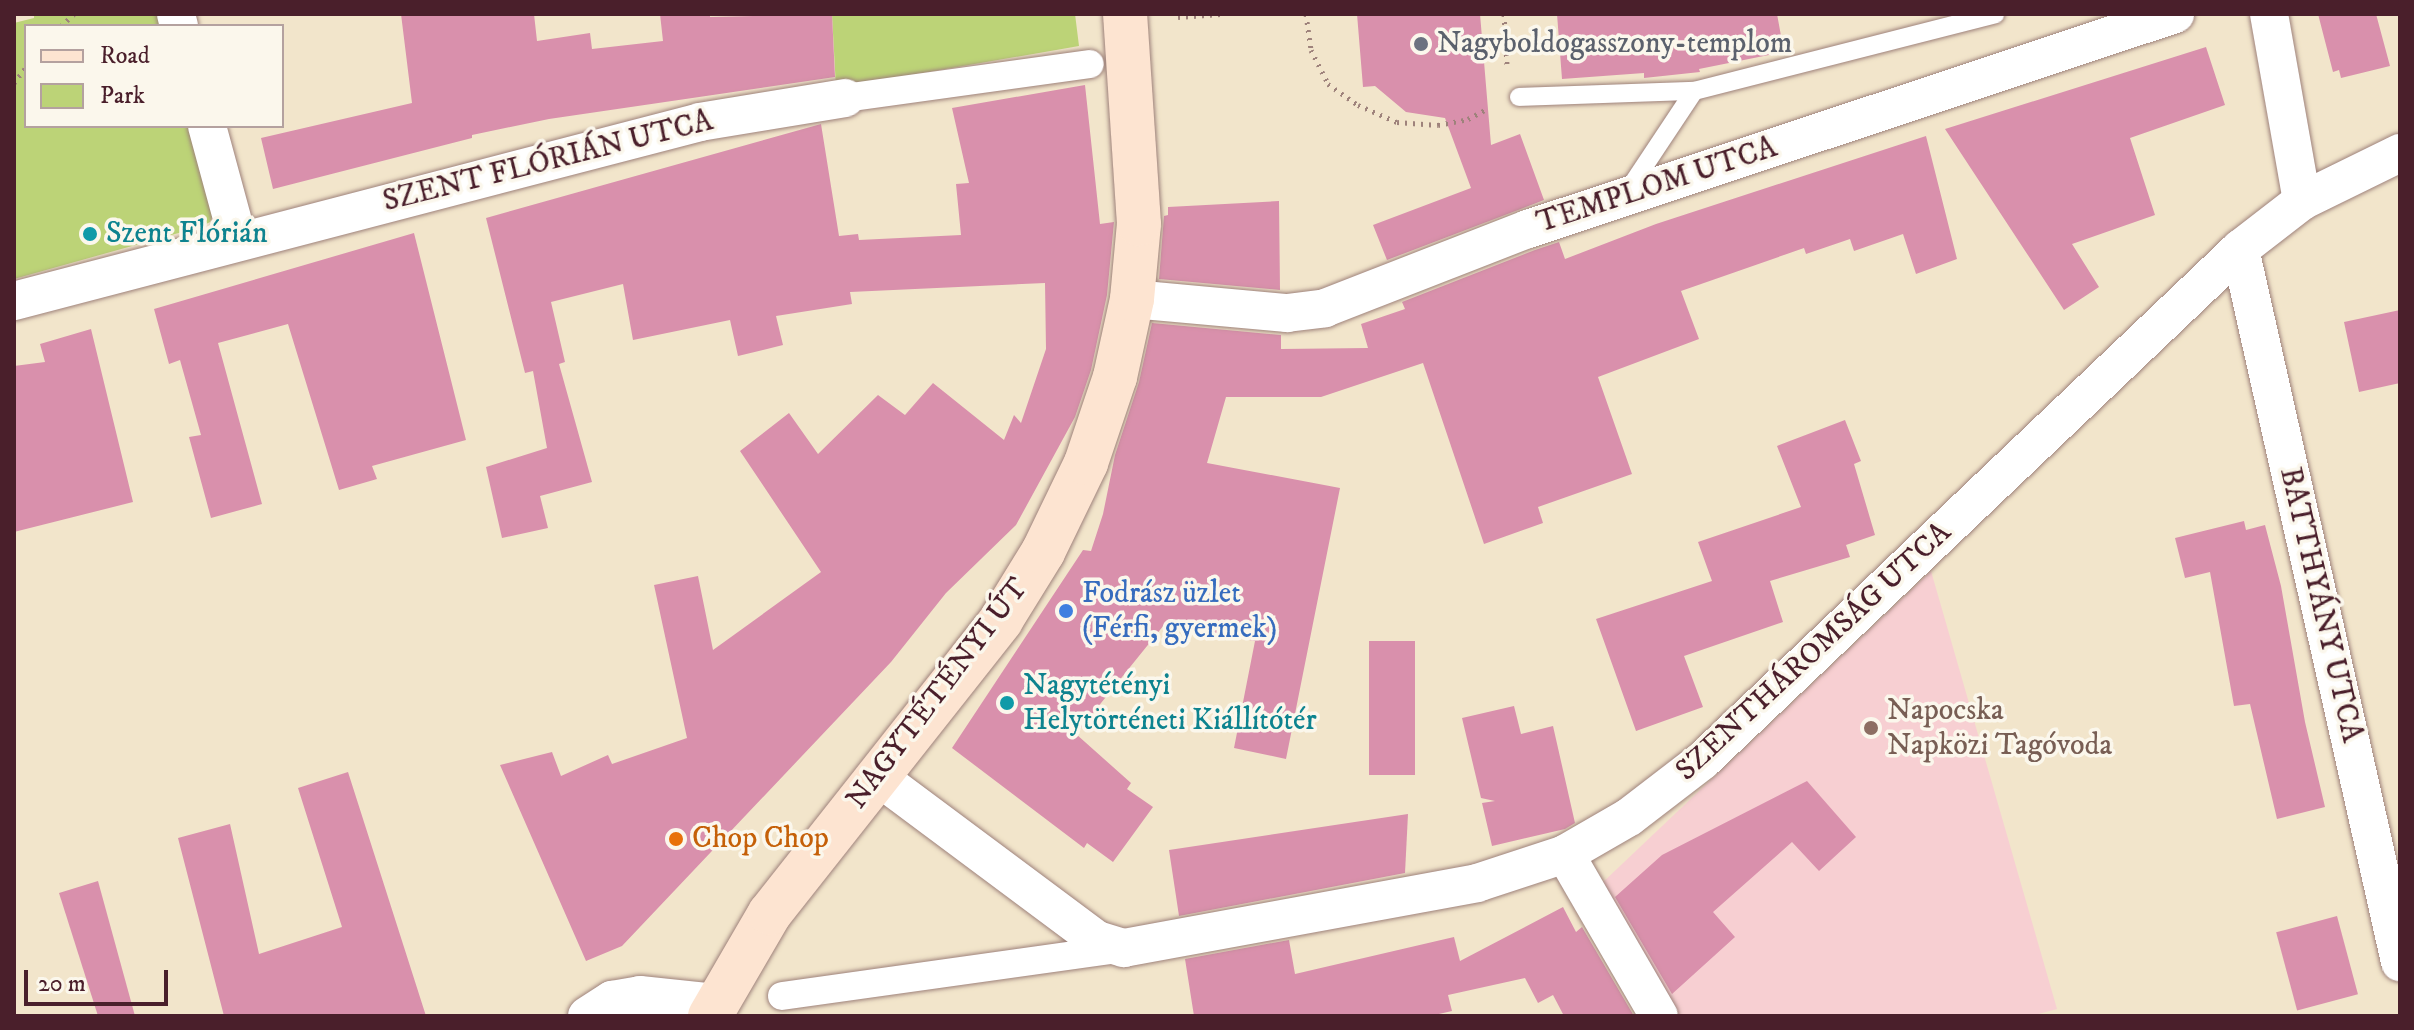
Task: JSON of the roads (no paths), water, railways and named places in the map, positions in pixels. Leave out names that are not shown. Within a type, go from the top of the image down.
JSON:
[{"type":"main road","name":"NAGYTÉTÉNYI ÚT","points":[[713,1010],[770,913],[1001,620],[1043,552],[1086,463],[1115,377],[1132,299],[1139,224],[1125,14]]},
{"type":"street","name":"TEMPLOM UTCA","points":[[1132,299],[1287,313],[1325,308],[1528,229],[2175,14]]},
{"type":"street","points":[[2269,14],[2302,201]]},
{"type":"street","name":"SZENT FLÓRIÁN UTCA","points":[[14,301],[238,240],[700,122],[845,98],[1090,64]]},
{"type":"street","points":[[208,128],[238,240]]},
{"type":"street","name":"SZENTHÁROMSÁG UTCA","points":[[1124,948],[1477,883],[1565,854],[1629,817],[1702,761],[2240,249],[2302,201],[2400,153]]},
{"type":"street","name":"BATTHYÁNY UTCA","points":[[2240,249],[2400,962]]},
{"type":"street","points":[[877,776],[1097,940],[1124,948]]},
{"type":"street","points":[[1565,854],[1659,1016]]},
{"type":"street","points":[[782,996],[1124,948]]},
{"type":"street","points":[[587,1016],[612,1000],[640,995],[713,1010]]},
{"type":"lane","points":[[1519,97],[1694,91],[1995,14]]},
{"type":"lane","points":[[1623,198],[1694,91]]},
{"type":"place","name":"Nagyboldogasszony-templom","points":[[1421,44]]},
{"type":"place","name":"Szent Flórián","points":[[90,234]]},
{"type":"place","name":"Fodrász üzlet (Férfi, gyermek)","points":[[1066,611]]},
{"type":"place","name":"Nagytétényi Helytörténeti Kiállítótér","points":[[1007,703]]},
{"type":"place","name":"Napocska Napközi Tagóvoda","points":[[1871,728]]},
{"type":"place","name":"Chop Chop","points":[[676,839]]}]
